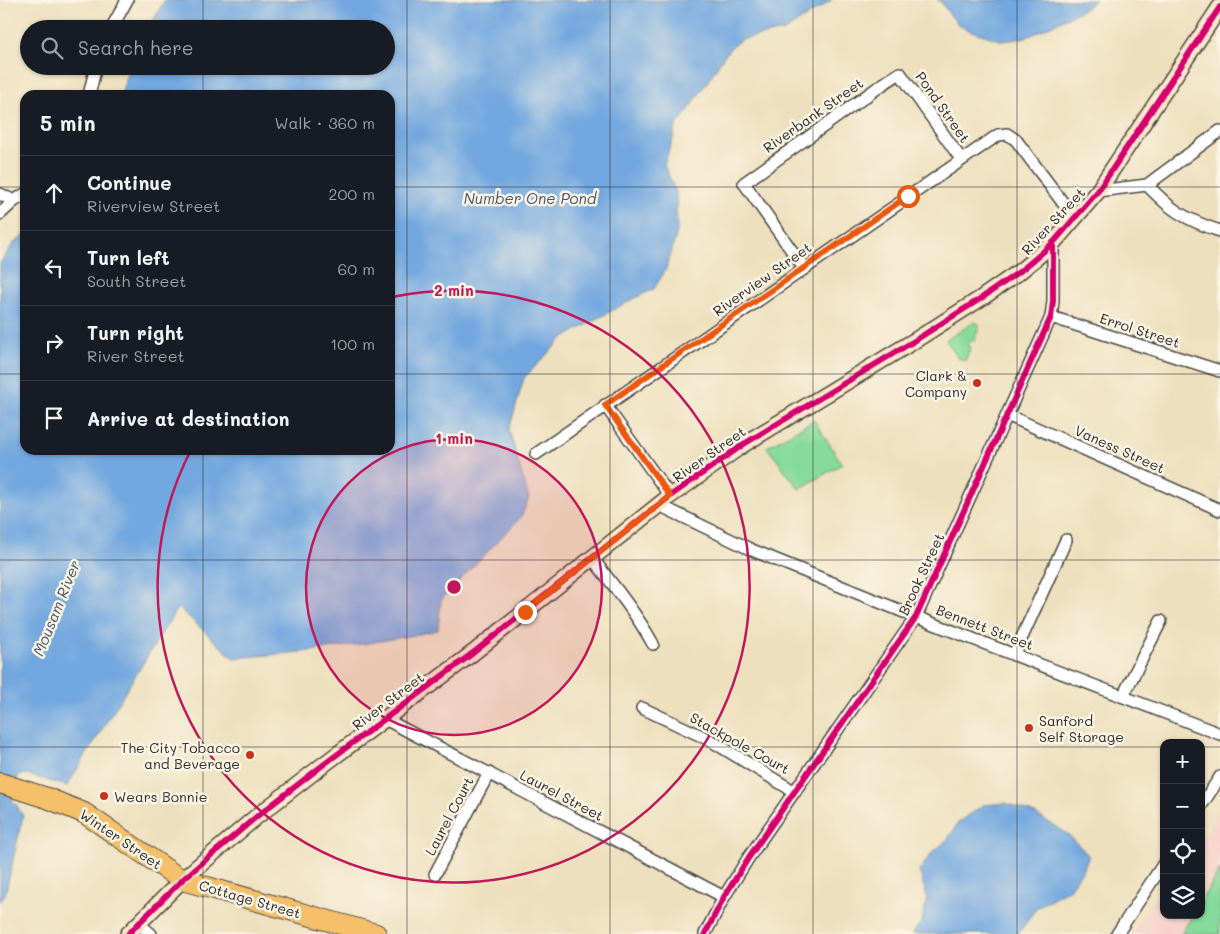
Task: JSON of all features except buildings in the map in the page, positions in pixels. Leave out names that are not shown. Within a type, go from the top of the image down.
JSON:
[{"type":"highway","name":"Winter Street","points":[[0,783],[63,803],[84,813],[182,880]]},
{"type":"highway","name":"Cottage Street","points":[[182,880],[376,934]]},
{"type":"street","points":[[116,20],[127,0]]},
{"type":"street","name":"River Street","points":[[133,929],[182,880],[256,817],[480,647],[665,501],[744,444],[914,341],[990,293],[1025,268],[1053,243],[1098,191],[1220,7]]},
{"type":"street","name":"Pond Street","points":[[900,72],[961,159]]},
{"type":"street","name":"Riverbank Street","points":[[804,268],[744,183],[900,72]]},
{"type":"street","points":[[90,90],[94,75]]},
{"type":"street","points":[[1220,131],[1147,185],[1181,214],[1204,226],[1220,231]]},
{"type":"street","name":"Riverview Street","points":[[536,454],[998,135],[1007,134],[1016,140],[1075,219]]},
{"type":"street","name":"River Street","points":[[1098,191],[1147,185]]},
{"type":"street","points":[[0,194],[14,201]]},
{"type":"street","points":[[0,214],[20,197]]},
{"type":"street","name":"Brook Street","points":[[705,934],[724,897],[749,858],[916,617],[1050,317],[1053,301],[1053,243]]},
{"type":"street","name":"Errol Street","points":[[1050,317],[1220,371]]},
{"type":"street","points":[[605,405],[665,501]]},
{"type":"street","name":"Vaness Street","points":[[1007,415],[1220,510]]},
{"type":"street","name":"Bennett Street","points":[[665,501],[752,550],[916,617],[1220,734]]},
{"type":"street","points":[[1014,655],[1066,540]]},
{"type":"street","points":[[592,558],[632,609],[653,644]]},
{"type":"street","points":[[1124,696],[1162,621]]},
{"type":"street","name":"Stackpole Court","points":[[642,708],[710,740],[795,792]]},
{"type":"street","name":"Laurel Street","points":[[386,719],[724,897]]},
{"type":"street","name":"Laurel Court","points":[[435,874],[489,773]]},
{"type":"street","points":[[1205,800],[1220,777]]},
{"type":"street","points":[[1117,934],[1160,869]]},
{"type":"street","points":[[133,929],[151,934]]},
{"type":"shaded area","points":[[1220,811],[1220,934],[1131,934],[1160,890],[1160,919],[1205,919],[1205,835]]},
{"type":"green space","points":[[974,322],[980,325],[974,341],[971,340],[968,346],[971,347],[965,361],[958,358],[946,340]]},
{"type":"green space","points":[[814,420],[842,464],[799,489],[767,447]]},
{"type":"green space","points":[[1220,870],[1220,934],[1181,934],[1190,919],[1205,919],[1205,894]]},
{"type":"water","name":"Number One Pond","points":[[165,0],[832,0],[784,31],[743,39],[734,44],[676,126],[664,165],[676,192],[677,233],[666,269],[654,289],[563,338],[524,378],[509,430],[529,498],[521,517],[441,600],[438,630],[336,648],[233,658],[178,607],[67,786],[24,774],[18,776],[12,801],[23,816],[5,895],[0,902],[0,263],[14,243],[20,239],[20,455],[395,455],[395,90],[123,90],[127,75],[395,75],[395,20],[153,20]]},
{"type":"water","points":[[937,0],[1095,0],[1084,9],[1032,35],[1003,41],[971,31],[959,25],[941,2]]},
{"type":"water","points":[[1006,803],[1035,814],[1068,834],[1089,856],[1082,871],[1069,889],[1037,907],[1018,934],[912,934],[922,921],[927,897],[919,871],[931,854],[948,839],[958,823],[983,805]]},
{"type":"cycle path","points":[[128,934],[182,880],[256,817],[473,653],[670,496],[744,444],[983,297],[1036,258],[1053,243],[1098,191],[1220,7]]},
{"type":"cycle path","points":[[705,934],[724,897],[749,857],[916,617],[1051,317],[1053,301],[1053,243]]},
{"type":"place","name":"Clark & Company","points":[[977,383]]},
{"type":"place","name":"Sanford Self Storage","points":[[1029,728]]},
{"type":"place","name":"The City Tobacco and Beverage","points":[[250,755]]},
{"type":"place","name":"Wears Bonnie","points":[[104,796]]},
{"type":"route","points":[[525,612],[670,496],[605,405],[908,196]]},
{"type":"water label","name":"Mousam River","points":[[56,608]]}]
